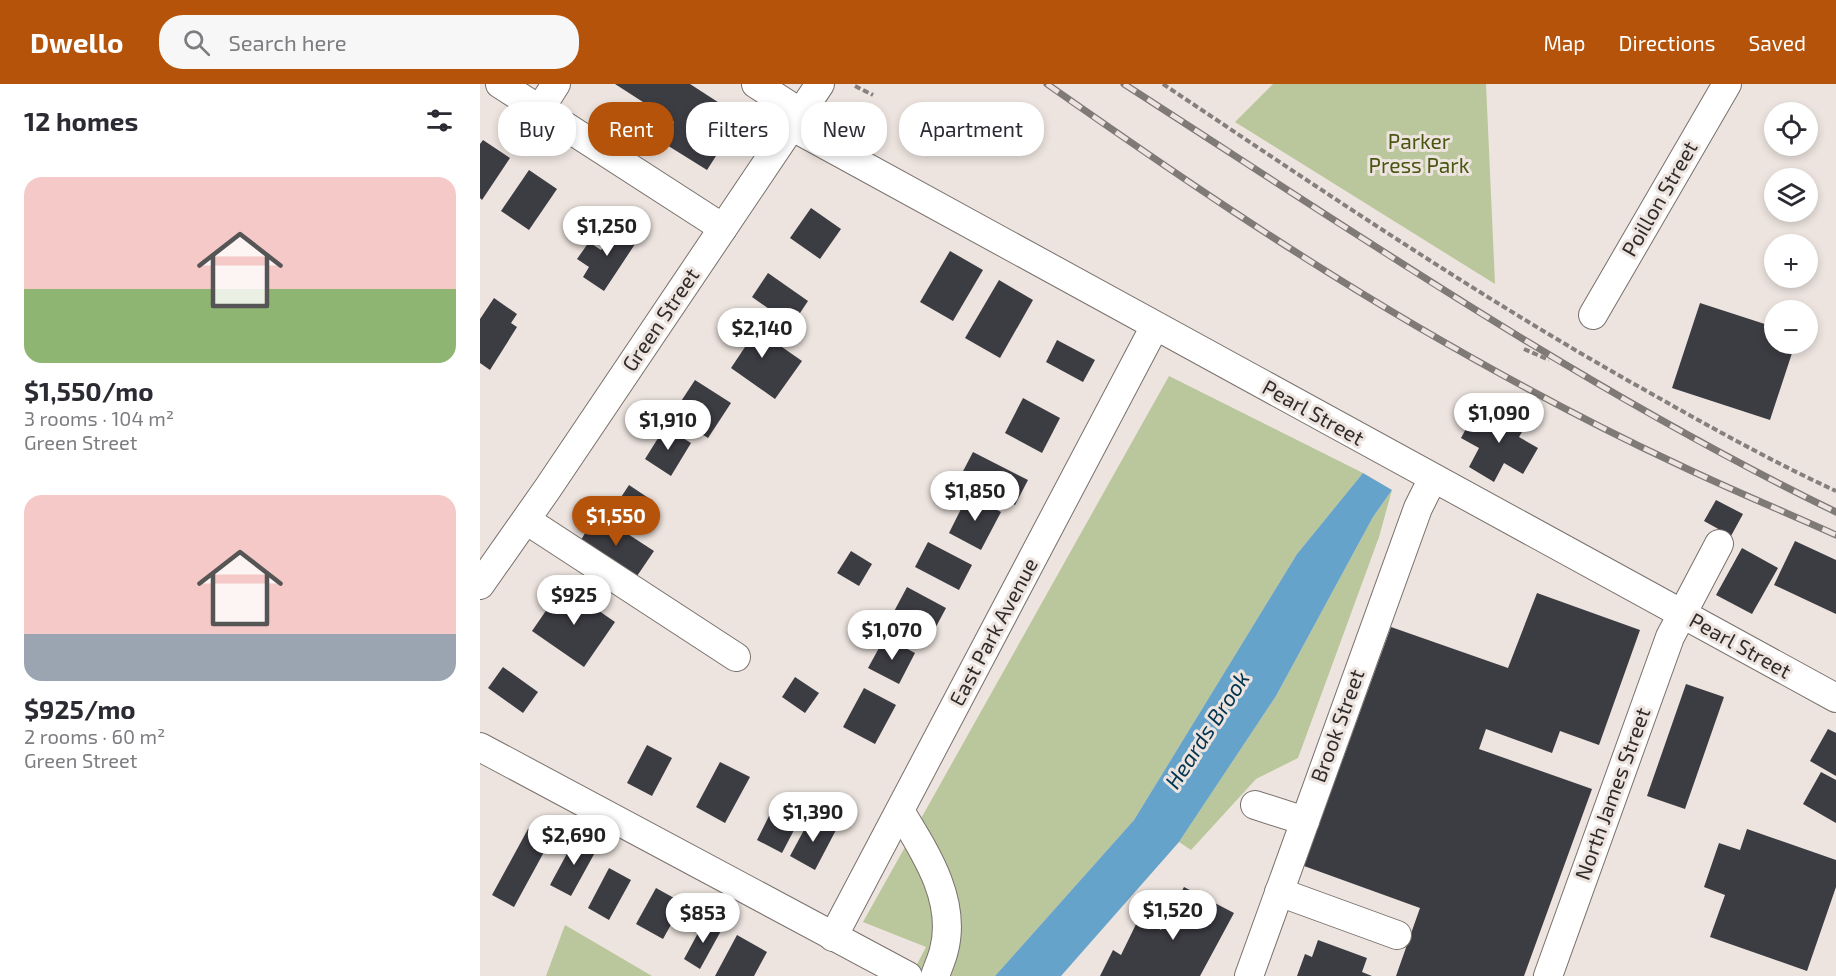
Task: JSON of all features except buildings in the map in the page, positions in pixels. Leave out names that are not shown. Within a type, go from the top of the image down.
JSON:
[{"type":"street","points":[[500,84],[528,102]]},
{"type":"street","points":[[545,102],[556,84]]},
{"type":"street","name":"Pearl Street","points":[[756,84],[796,120],[1155,326],[1836,698]]},
{"type":"street","name":"Green Street","points":[[480,585],[820,84]]},
{"type":"street","name":"Poillon Street","points":[[1593,315],[1727,84]]},
{"type":"street","points":[[576,133],[723,228]]},
{"type":"street","name":"East Park Avenue","points":[[833,937],[1155,326]]},
{"type":"street","name":"Brook Street","points":[[1249,976],[1418,508],[1432,478]]},
{"type":"street","points":[[526,519],[736,657]]},
{"type":"street","name":"North James Street","points":[[1548,976],[1670,637],[1719,544]]},
{"type":"street","points":[[480,747],[908,976]]},
{"type":"street","points":[[1255,805],[1305,821]]},
{"type":"street","points":[[900,811],[923,849],[938,881],[948,918],[945,949],[935,976]]},
{"type":"street","points":[[1279,892],[1397,935]]},
{"type":"path","points":[[1162,84],[1559,342],[1700,422],[1836,491]]},
{"type":"path","points":[[855,86],[873,95]]},
{"type":"path","points":[[1524,349],[1549,360]]},
{"type":"green space","name":"Parker Press Park","points":[[1273,84],[1486,84],[1495,284],[1235,122]]},
{"type":"green space","points":[[1169,376],[1363,473],[1297,554],[1134,820],[995,976],[911,976],[926,947],[863,922]]},
{"type":"green space","points":[[1392,490],[1379,537],[1298,758],[1256,779],[1191,850],[1179,842],[1276,696],[1373,517]]},
{"type":"green space","points":[[565,925],[652,976],[546,976]]},
{"type":"water","name":"Heards Brook","points":[[1363,473],[1392,490],[1373,517],[1276,696],[1179,842],[1061,976],[995,976],[1134,820],[1297,554]]},
{"type":"railway","points":[[1047,84],[1276,240],[1370,299],[1450,345],[1611,432],[1836,535]]},
{"type":"railway","points":[[1124,84],[1474,309],[1563,363],[1743,465],[1836,512]]}]
